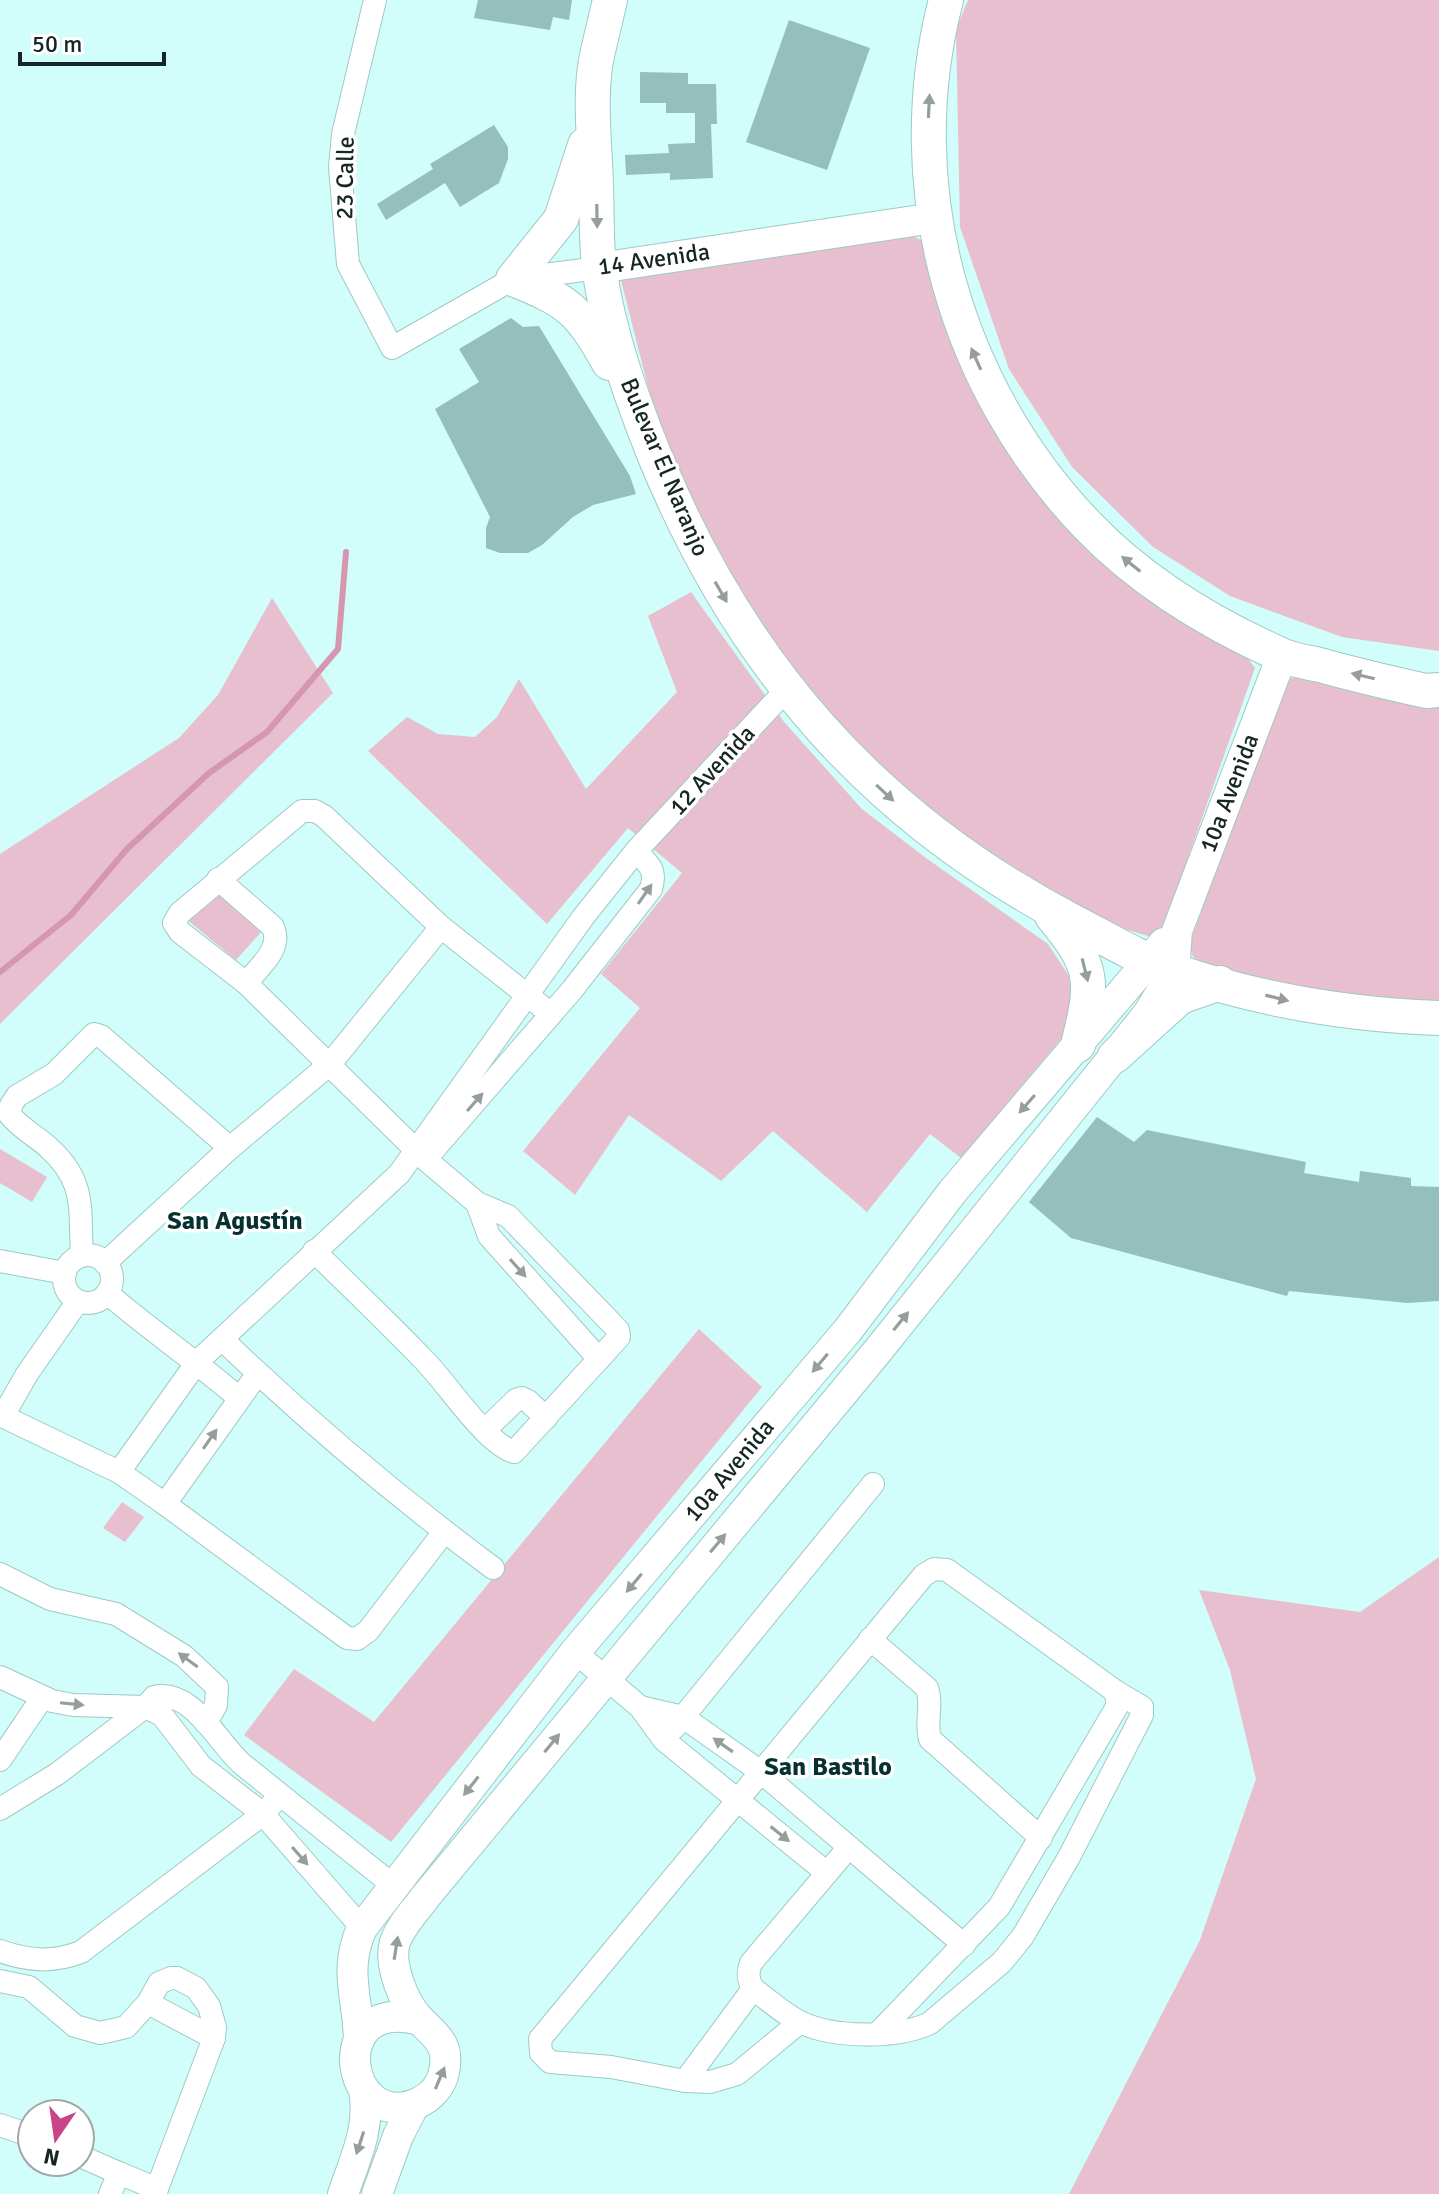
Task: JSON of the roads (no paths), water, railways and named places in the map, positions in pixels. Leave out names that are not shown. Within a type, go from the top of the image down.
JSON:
[{"type":"main road","name":"Bulevar El Naranjo","points":[[610,0],[598,50],[594,110],[599,268],[614,339],[640,418],[682,519],[726,603],[787,689],[864,773],[902,808],[943,842],[1044,906],[1161,965],[1220,983],[1293,1002],[1348,1012],[1439,1018]]},
{"type":"main road","points":[[946,0],[928,109],[934,218],[944,267],[971,347],[1010,428],[1046,478],[1088,527],[1146,576],[1192,607],[1282,656],[1426,691],[1439,690]]},
{"type":"main road","points":[[594,110],[566,209],[513,279],[551,295],[583,320],[640,418]]},
{"type":"main road","points":[[1044,906],[1076,945],[1085,967],[1089,996],[1078,1045]]},
{"type":"main road","points":[[1115,1056],[1180,997],[1220,983]]},
{"type":"street","name":"23 Calle","points":[[375,0],[343,134],[340,167],[348,264],[392,348]]},
{"type":"street","name":"14 Avenida","points":[[392,348],[513,279],[934,218]]},
{"type":"street","name":"10a Avenida","points":[[420,2020],[406,1998],[395,1966],[393,1950],[399,1933],[426,1896],[876,1353],[1148,1014],[1161,965],[1177,931],[1282,656]]},
{"type":"street","name":"12 Avenida","points":[[421,1154],[584,916],[636,851],[787,689]]},
{"type":"street","points":[[314,1251],[427,1362],[485,1430],[505,1449],[514,1452],[619,1337],[618,1330],[508,1216],[477,1203],[421,1154],[246,983],[180,932],[174,923],[180,913],[302,811],[315,811],[324,816],[441,927],[551,1014]]},
{"type":"street","points":[[119,1472],[197,1362],[421,1154],[572,990],[651,889],[655,877],[650,866],[636,851]]},
{"type":"street","points":[[218,879],[273,927],[277,936],[277,946],[246,983]]},
{"type":"street","points":[[105,1263],[230,1148],[330,1064],[441,927]]},
{"type":"street","name":"10a Avenida","points":[[359,2040],[358,2013],[350,1972],[355,1942],[362,1928],[575,1652],[848,1330],[953,1191],[1078,1045],[1161,965]]},
{"type":"street","points":[[546,970],[572,990]]},
{"type":"street","points":[[82,1256],[78,1185],[68,1166],[10,1115],[11,1105],[17,1096],[54,1074],[94,1034],[101,1036],[230,1148]]},
{"type":"street","points":[[477,1203],[489,1236],[599,1359]]},
{"type":"street","points":[[82,1256],[98,1258],[105,1263],[112,1279],[107,1293],[94,1302],[78,1301],[65,1288],[65,1273],[74,1260],[82,1256]]},
{"type":"street","points":[[0,1261],[65,1273]]},
{"type":"street","points":[[107,1293],[147,1328],[197,1362],[239,1398]]},
{"type":"street","points":[[78,1301],[1,1416],[119,1472],[347,1638],[357,1639],[368,1631],[444,1532]]},
{"type":"street","points":[[848,1330],[876,1353]]},
{"type":"street","points":[[222,1339],[444,1532],[493,1568]]},
{"type":"street","points":[[165,1504],[258,1373]]},
{"type":"street","points":[[485,1430],[516,1400],[522,1398],[546,1418]]},
{"type":"street","points":[[664,1740],[873,1484]]},
{"type":"street","points":[[800,2022],[737,2074],[710,2082],[685,2081],[611,2067],[550,2062],[541,2053],[539,2043],[870,1639],[924,1575],[934,1569],[947,1570],[1115,1691],[1142,1707],[1139,1726],[1023,1936],[1002,1962],[930,2023],[906,2032],[845,2032],[800,2022],[753,1989],[748,1977],[751,1963],[849,1847]]},
{"type":"street","points":[[0,1574],[50,1599],[116,1614],[184,1656],[217,1687],[216,1705],[206,1723]]},
{"type":"street","points":[[870,1639],[927,1688],[930,1699],[927,1729],[930,1739],[1041,1838]]},
{"type":"street","points":[[575,1652],[640,1707],[664,1740],[827,1873]]},
{"type":"street","points":[[0,1677],[42,1698],[73,1705],[145,1707],[162,1715],[201,1766],[263,1814],[362,1928]]},
{"type":"street","points":[[877,2034],[999,1907],[1117,1711],[1115,1691]]},
{"type":"street","points":[[0,1809],[57,1774],[154,1697],[170,1695],[183,1700],[227,1751],[279,1796],[394,1886]]},
{"type":"street","points":[[0,1760],[42,1698]]},
{"type":"street","points":[[640,1707],[683,1717],[761,1772],[964,1945]]},
{"type":"street","points":[[224,1783],[231,1770],[242,1764]]},
{"type":"street","points":[[0,1951],[40,1961],[56,1960],[81,1952],[263,1814],[279,1796]]},
{"type":"street","points":[[0,1981],[29,1987],[75,2026],[91,2032],[109,2033],[126,2027],[164,1980],[177,1978],[187,1982],[209,2006],[215,2027],[214,2038],[156,2191],[96,2163]]},
{"type":"street","points":[[685,2081],[753,1989]]},
{"type":"street","points":[[148,2003],[214,2038]]},
{"type":"street","points":[[343,2194],[365,2129],[364,2090],[354,2066],[359,2040],[370,2026],[385,2018],[403,2015],[420,2020],[440,2038],[446,2065],[436,2090],[414,2105],[398,2136],[377,2194]]},
{"type":"street","points":[[364,2090],[386,2105],[414,2105]]},
{"type":"street","points":[[110,2194],[119,2173]]},
{"type":"waterway","points":[[0,972],[71,915],[127,849],[209,773],[267,732],[338,649],[346,552]]},
{"type":"district","name":"San Agustín","points":[[235,1221]]},
{"type":"district","name":"San Bastilo","points":[[828,1767]]}]
